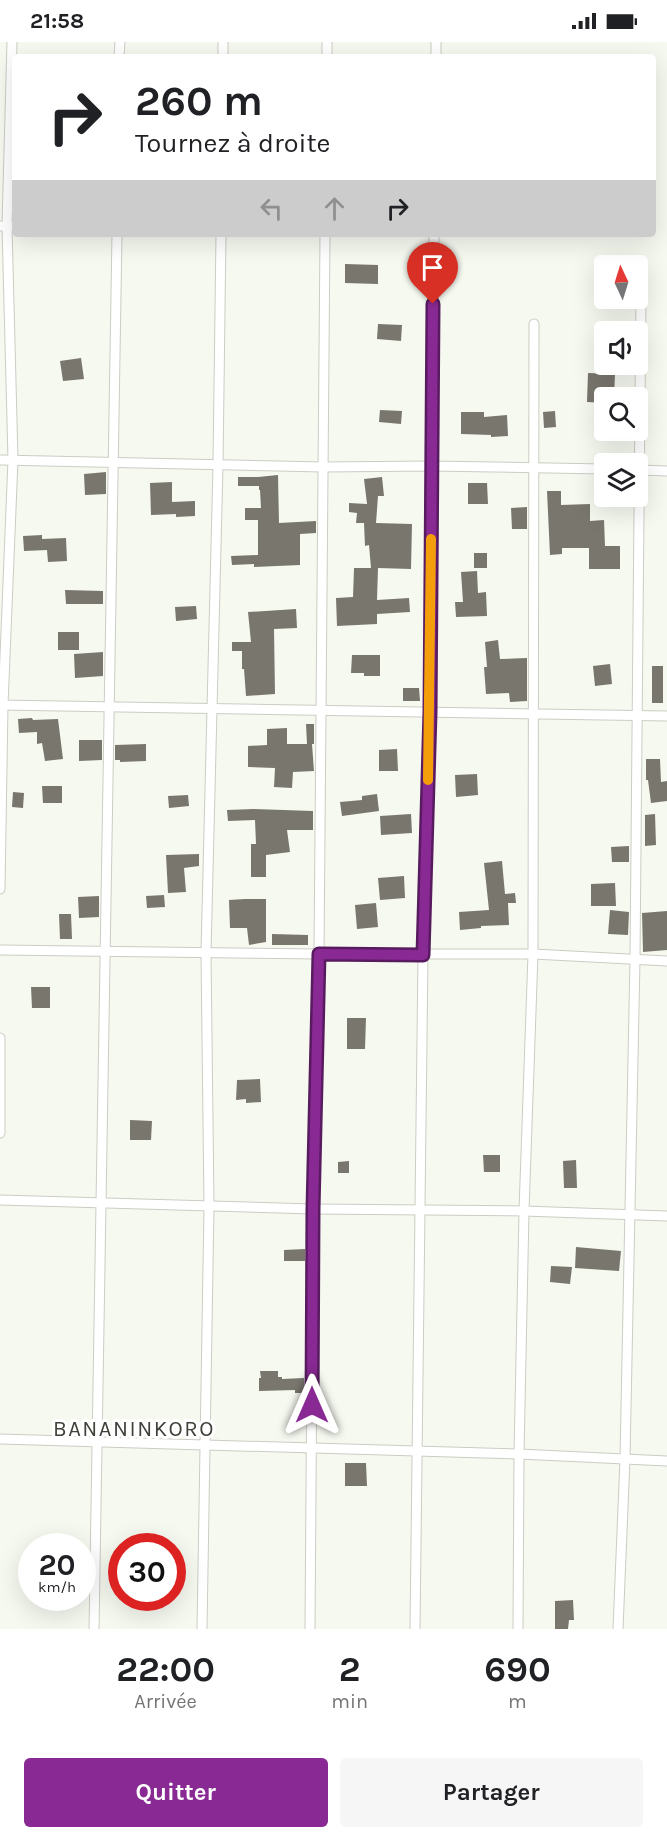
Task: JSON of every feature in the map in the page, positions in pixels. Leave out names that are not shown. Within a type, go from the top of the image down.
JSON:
[{"type":"street","points":[[0,889],[1,705],[13,460],[7,226],[12,42]]},
{"type":"street","points":[[94,1629],[117,237]]},
{"type":"street","points":[[202,1629],[209,1206],[206,953],[210,709],[218,465],[221,237]]},
{"type":"street","points":[[310,1629],[325,237]]},
{"type":"street","points":[[415,1629],[423,955],[430,712],[434,237]]},
{"type":"street","points":[[639,453],[641,309]]},
{"type":"street","points":[[518,1629],[524,1211],[533,954],[534,324]]},
{"type":"street","points":[[0,460],[594,470]]},
{"type":"street","points":[[648,470],[667,471]]},
{"type":"street","points":[[618,1629],[625,1459],[638,715],[639,507]]},
{"type":"street","points":[[1,705],[667,716]]},
{"type":"street","points":[[0,950],[423,955],[533,954],[667,961]]},
{"type":"street","points":[[0,1038],[0,1133]]},
{"type":"street","points":[[0,1200],[667,1216]]},
{"type":"street","points":[[0,1439],[519,1454],[667,1461]]},
{"type":"building","points":[[345,264],[378,265],[378,284],[345,283]]},
{"type":"building","points":[[378,324],[402,325],[401,341],[377,339]]},
{"type":"building","points":[[81,358],[84,379],[63,381],[60,361]]},
{"type":"building","points":[[588,373],[615,375],[614,387],[594,387],[594,402],[587,402]]},
{"type":"building","points":[[380,410],[402,411],[401,424],[379,422]]},
{"type":"building","points":[[555,411],[556,427],[544,428],[543,412]]},
{"type":"building","points":[[461,412],[484,412],[484,417],[507,415],[508,436],[461,434]]},
{"type":"building","points":[[106,472],[106,494],[85,495],[84,474]]},
{"type":"building","points":[[278,475],[279,523],[316,521],[316,533],[300,534],[300,565],[254,567],[254,564],[232,565],[231,556],[258,555],[258,520],[245,520],[245,508],[261,508],[259,486],[238,486],[238,477]]},
{"type":"building","points":[[382,477],[384,496],[378,496],[376,523],[412,524],[411,569],[378,568],[377,600],[409,598],[410,612],[377,614],[377,624],[337,626],[336,598],[353,597],[354,568],[371,568],[369,545],[365,546],[364,523],[356,523],[357,513],[349,512],[349,503],[367,504],[364,479]]},
{"type":"building","points":[[172,482],[172,502],[195,501],[195,516],[151,515],[150,483]]},
{"type":"building","points":[[468,483],[487,483],[488,504],[468,504]]},
{"type":"building","points":[[547,491],[561,491],[561,505],[590,504],[590,521],[604,520],[605,546],[620,546],[620,569],[589,569],[589,548],[562,548],[562,554],[550,555]]},
{"type":"building","points":[[527,507],[527,529],[512,529],[511,508]]},
{"type":"building","points":[[42,535],[42,539],[66,538],[67,561],[48,562],[47,550],[24,551],[23,536]]},
{"type":"building","points":[[474,553],[487,553],[487,568],[474,568]]},
{"type":"building","points":[[477,571],[478,593],[486,592],[487,616],[456,617],[455,602],[463,602],[461,572]]},
{"type":"building","points":[[65,590],[103,591],[103,604],[66,604]]},
{"type":"building","points":[[196,606],[197,619],[176,621],[175,607]]},
{"type":"building","points":[[296,609],[297,628],[274,629],[275,694],[246,696],[242,651],[232,651],[232,642],[251,642],[248,612]]},
{"type":"building","points":[[58,632],[79,632],[79,650],[58,650]]},
{"type":"building","points":[[498,640],[500,659],[527,658],[527,701],[510,702],[509,693],[486,694],[485,642]]},
{"type":"building","points":[[103,652],[103,676],[75,678],[74,654]]},
{"type":"building","points":[[352,655],[380,655],[380,676],[351,673]]},
{"type":"building","points":[[610,664],[612,684],[595,686],[593,666]]},
{"type":"building","points":[[652,666],[663,666],[663,703],[652,703]]},
{"type":"building","points":[[403,688],[419,688],[420,701],[403,701]]},
{"type":"building","points":[[32,718],[33,720],[58,719],[63,759],[45,761],[42,743],[37,744],[37,732],[19,733],[18,719]]},
{"type":"building","points":[[306,724],[314,724],[314,744],[312,744],[314,771],[293,772],[292,788],[274,787],[275,768],[248,767],[248,746],[267,745],[267,729],[287,728],[287,744],[307,744]]},
{"type":"building","points":[[79,740],[102,740],[102,760],[79,761]]},
{"type":"building","points":[[146,744],[146,761],[120,762],[120,760],[115,760],[115,745]]},
{"type":"building","points":[[397,749],[398,771],[379,771],[379,750]]},
{"type":"building","points":[[646,759],[660,759],[661,782],[667,781],[667,801],[651,803],[648,780],[646,780]]},
{"type":"building","points":[[477,774],[478,795],[456,797],[455,775]]},
{"type":"building","points":[[42,786],[62,786],[62,803],[43,803]]},
{"type":"building","points":[[13,792],[24,793],[23,808],[12,807]]},
{"type":"building","points":[[377,794],[379,811],[342,816],[340,802],[362,800],[362,796]]},
{"type":"building","points":[[188,795],[189,806],[169,808],[168,796]]},
{"type":"building","points":[[227,810],[313,811],[313,830],[287,830],[290,852],[266,855],[266,877],[251,877],[251,844],[256,844],[255,820],[228,821]]},
{"type":"building","points":[[411,814],[412,833],[381,835],[380,816]]},
{"type":"building","points":[[655,814],[656,845],[645,846],[645,815]]},
{"type":"building","points":[[629,846],[629,862],[612,862],[611,847]]},
{"type":"building","points":[[199,854],[199,866],[184,868],[186,892],[168,893],[166,855]]},
{"type":"building","points":[[502,861],[505,894],[515,893],[516,903],[508,903],[509,925],[481,926],[481,928],[460,930],[459,912],[489,910],[484,863]]},
{"type":"building","points":[[404,876],[405,898],[380,900],[378,878]]},
{"type":"building","points":[[615,883],[616,906],[591,906],[591,884]]},
{"type":"building","points":[[164,895],[165,907],[147,908],[146,896]]},
{"type":"building","points":[[99,896],[99,917],[79,918],[78,897]]},
{"type":"building","points":[[266,899],[266,942],[249,945],[247,928],[230,928],[229,900]]},
{"type":"building","points":[[376,903],[378,927],[357,929],[355,905]]},
{"type":"building","points":[[610,910],[629,912],[628,935],[608,934]]},
{"type":"building","points":[[667,911],[667,950],[643,952],[642,913]]},
{"type":"building","points":[[59,914],[71,914],[72,939],[60,939]]},
{"type":"building","points":[[272,934],[308,935],[308,945],[272,945]]},
{"type":"building","points":[[31,987],[50,987],[50,1008],[32,1008]]},
{"type":"building","points":[[347,1018],[366,1018],[365,1049],[347,1049]]},
{"type":"building","points":[[260,1079],[261,1102],[246,1103],[246,1099],[236,1100],[237,1080]]},
{"type":"building","points":[[130,1120],[152,1121],[151,1140],[130,1140]]},
{"type":"building","points":[[483,1155],[500,1155],[500,1172],[484,1172]]},
{"type":"building","points":[[576,1160],[577,1188],[564,1188],[563,1161]]},
{"type":"building","points":[[349,1161],[349,1173],[338,1173],[338,1162]]},
{"type":"building","points":[[576,1247],[621,1251],[619,1271],[575,1268]]},
{"type":"building","points":[[305,1249],[305,1261],[284,1261],[284,1250]]},
{"type":"building","points":[[551,1266],[572,1267],[570,1284],[550,1282]]},
{"type":"building","points":[[260,1371],[278,1371],[278,1377],[282,1379],[304,1378],[305,1393],[295,1393],[295,1390],[259,1391]]},
{"type":"building","points":[[345,1463],[366,1463],[367,1486],[345,1486]]},
{"type":"building","points":[[573,1600],[574,1620],[569,1620],[568,1629],[555,1629],[555,1601]]},
{"type":"slow traffic","points":[[428,780],[431,539]]},
{"type":"district","name":"BANANINKORO","points":[[134,1428]]},
{"type":"route","points":[[312,1405],[313,1209],[319,954],[423,955],[430,712],[433,304]]}]
